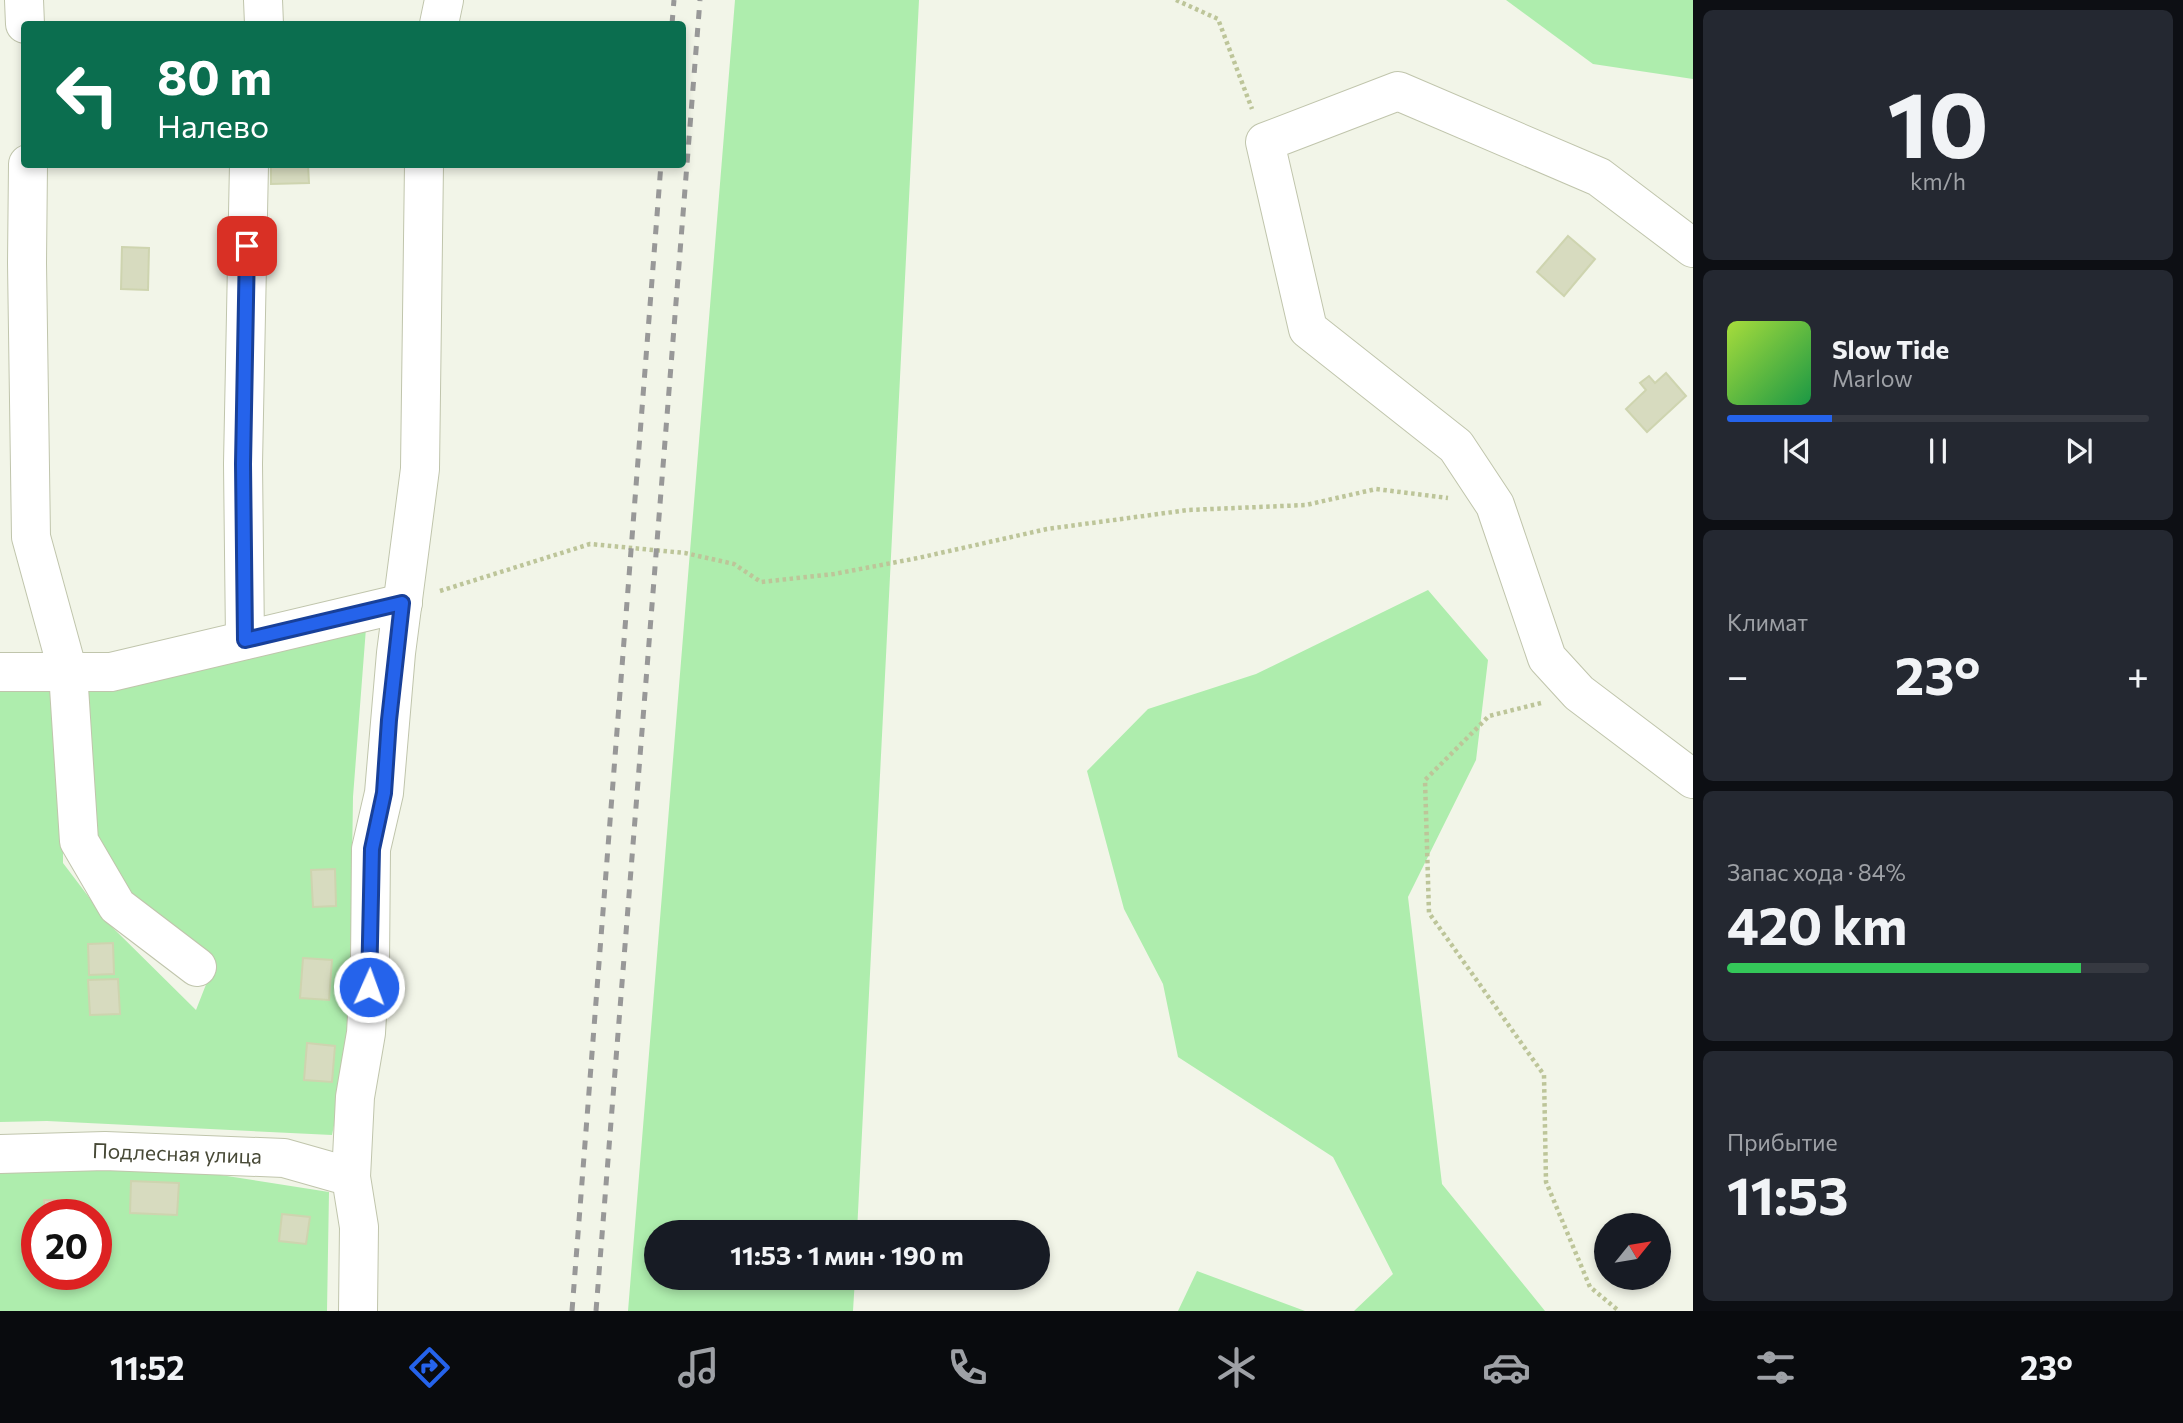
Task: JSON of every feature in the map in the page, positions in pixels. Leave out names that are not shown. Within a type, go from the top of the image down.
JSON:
[{"type":"street","points":[[24,0],[25,21]]},
{"type":"street","points":[[263,0],[264,21]]},
{"type":"street","points":[[440,21],[444,0]]},
{"type":"street","points":[[1693,248],[1598,177],[1398,91],[1265,142],[1308,329],[1456,446],[1495,505],[1547,658],[1579,693],[1693,779]]},
{"type":"street","points":[[27,168],[14,275],[31,537],[68,672],[79,841],[117,906],[197,967]]},
{"type":"street","points":[[245,640],[243,464],[249,168]]},
{"type":"street","points":[[358,1311],[359,1227],[351,1177],[355,1097],[366,1033],[372,849],[384,793],[402,603],[420,469],[424,168]]},
{"type":"street","points":[[0,672],[111,672],[402,603]]},
{"type":"street","name":"Подлесная улица","points":[[0,1154],[105,1151],[284,1158],[351,1177]]},
{"type":"path","points":[[1176,0],[1218,19],[1265,142]]},
{"type":"path","points":[[402,603],[590,544],[685,553],[734,564],[761,582],[846,572],[1047,528],[1188,510],[1306,505],[1376,489],[1495,505]]},
{"type":"path","points":[[1579,693],[1489,716],[1425,780],[1429,914],[1544,1075],[1546,1182],[1590,1287],[1619,1311]]},
{"type":"green space","points":[[735,0],[919,0],[858,1220],[644,1220],[644,1290],[854,1290],[853,1311],[628,1311]]},
{"type":"green space","points":[[1506,0],[1693,0],[1693,79],[1593,64]]},
{"type":"green space","points":[[1428,590],[1488,660],[1476,760],[1408,897],[1442,1184],[1545,1311],[1354,1311],[1393,1274],[1333,1157],[1178,1057],[1163,984],[1124,909],[1087,771],[1148,709],[1256,674]]},
{"type":"green space","points":[[366,628],[353,797],[349,1054],[332,1135],[47,1121],[0,1122],[0,687],[50,688],[63,813],[63,863],[110,925],[196,1010],[214,964],[124,891],[92,827],[84,693]]},
{"type":"green space","points":[[169,1167],[329,1192],[327,1311],[0,1311],[0,1169]]},
{"type":"green space","points":[[1197,1271],[1305,1311],[1178,1311]]},
{"type":"building","points":[[271,168],[308,168],[309,183],[271,184]]},
{"type":"building","points":[[1568,236],[1595,259],[1564,296],[1537,272]]},
{"type":"building","points":[[122,247],[149,248],[148,290],[121,289]]},
{"type":"building","points":[[1666,373],[1686,396],[1647,432],[1626,409],[1646,390],[1640,383],[1649,376],[1655,383]]},
{"type":"building","points":[[335,869],[336,906],[313,907],[311,870]]},
{"type":"building","points":[[113,943],[114,974],[89,975],[88,944]]},
{"type":"building","points":[[303,958],[332,960],[329,1000],[300,998]]},
{"type":"building","points":[[118,979],[120,1014],[90,1015],[88,980]]},
{"type":"building","points":[[307,1043],[335,1046],[332,1082],[304,1080]]},
{"type":"building","points":[[131,1181],[179,1183],[177,1215],[130,1213]]},
{"type":"building","points":[[282,1214],[310,1217],[306,1244],[279,1241]]},
{"type":"railway","points":[[672,21],[674,0]]},
{"type":"railway","points":[[596,1311],[700,0]]},
{"type":"railway","points":[[572,1311],[661,168]]},
{"type":"route","points":[[247,246],[243,464],[245,640],[402,603],[384,793],[372,849],[369,987]]}]
